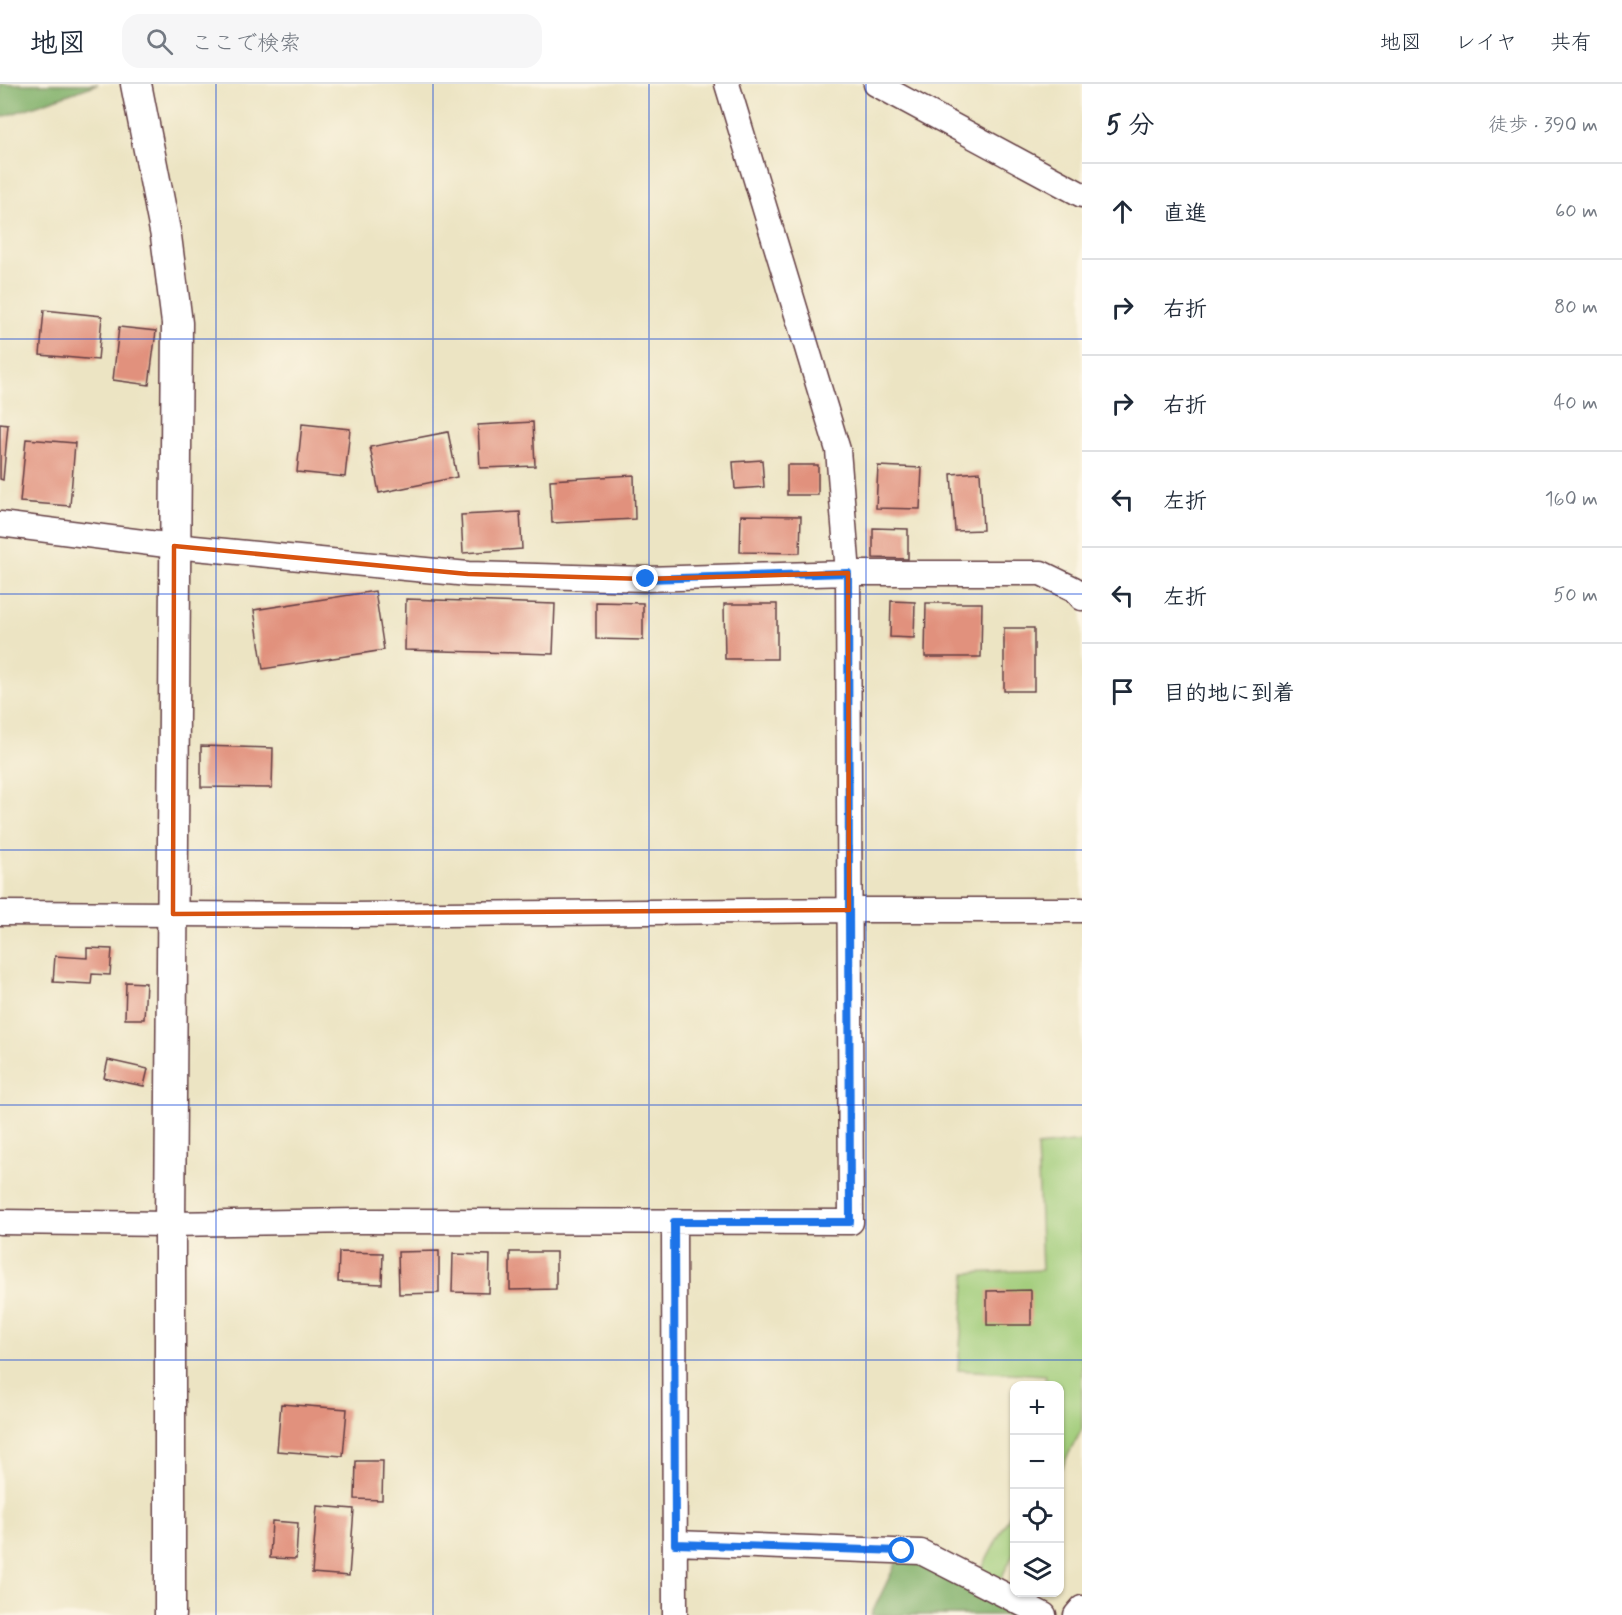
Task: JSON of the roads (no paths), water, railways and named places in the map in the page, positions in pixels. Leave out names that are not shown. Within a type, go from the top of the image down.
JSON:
[{"type":"street","points":[[136,84],[166,236],[177,323],[170,1224],[170,1615]]},
{"type":"street","points":[[0,1222],[170,1224],[357,1221],[850,1222],[848,573],[838,450],[727,84]]},
{"type":"street","points":[[876,84],[1082,195]]},
{"type":"street","points":[[0,524],[174,546],[468,574],[646,579],[848,573],[1041,573],[1074,590],[1082,598]]},
{"type":"street","points":[[0,913],[351,915],[1082,910]]},
{"type":"street","points":[[674,1222],[675,1615]]},
{"type":"street","points":[[675,1544],[921,1552],[1044,1615]]},
{"type":"street","points":[[1076,1615],[1082,1608]]}]
